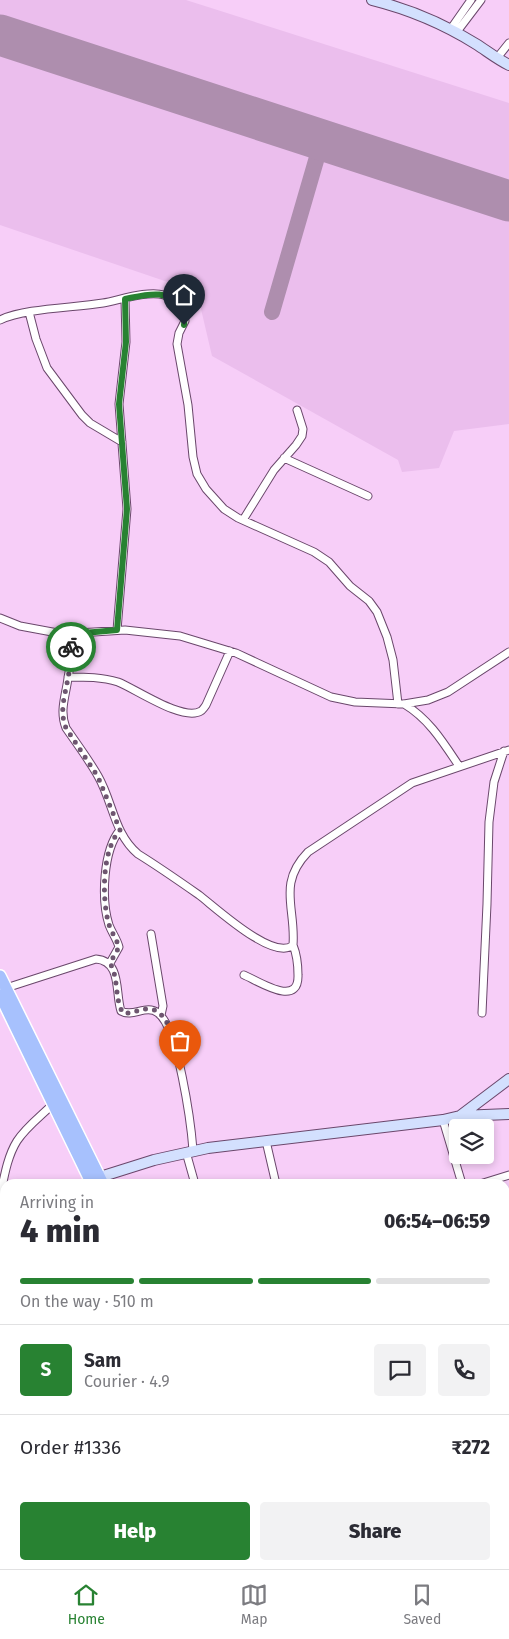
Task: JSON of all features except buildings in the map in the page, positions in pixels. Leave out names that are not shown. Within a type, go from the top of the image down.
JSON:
[{"type":"main road","points":[[0,976],[3,992],[53,1104],[97,1179]]},
{"type":"main road","points":[[3,992],[97,1179]]},
{"type":"street","points":[[372,0],[386,1],[414,12],[475,43],[509,65]]},
{"type":"street","points":[[453,31],[471,0]]},
{"type":"street","points":[[453,31],[481,0]]},
{"type":"street","points":[[497,58],[509,43]]},
{"type":"street","points":[[0,320],[29,312],[146,295],[164,294],[170,297],[178,305],[185,321],[179,333],[177,344],[188,405],[193,456],[197,474],[206,489],[224,508],[243,520],[314,552],[329,562],[377,612],[387,637],[401,704]]},
{"type":"street","points":[[117,630],[127,509],[119,404],[126,342],[125,299]]},
{"type":"street","points":[[29,312],[47,368],[90,423],[122,442]]},
{"type":"street","points":[[243,520],[274,470],[302,436],[303,429],[297,410]]},
{"type":"street","points":[[284,458],[368,496]]},
{"type":"street","points":[[0,618],[20,626],[63,634],[117,630],[180,636],[230,651],[330,697],[355,702],[401,704],[428,700],[448,692],[509,652]]},
{"type":"street","points":[[73,634],[62,711],[63,720],[66,728],[98,777],[120,830],[129,846],[212,905],[246,933],[262,942],[284,948],[290,948],[293,945]]},
{"type":"street","points":[[68,677],[92,677],[120,683],[164,705],[185,712],[195,713],[201,711],[206,705],[230,651]]},
{"type":"street","points":[[401,704],[418,712],[430,724],[459,766]]},
{"type":"street","points":[[244,975],[277,990],[290,993],[298,984],[297,955],[293,945],[290,886],[293,873],[300,860],[308,852],[402,789],[423,778],[506,750]]},
{"type":"street","points":[[482,1012],[489,822],[494,782],[506,750]]},
{"type":"street","points":[[110,963],[119,947],[108,921],[104,898],[105,880],[110,845],[114,836],[120,830]]},
{"type":"street","points":[[151,934],[163,1006],[161,1014]]},
{"type":"street","points":[[3,992],[96,959],[110,963],[115,974],[122,1011],[130,1013],[148,1009],[161,1014],[169,1028],[176,1047],[190,1118],[189,1151],[195,1179]]},
{"type":"street","points":[[460,1116],[509,1079]]},
{"type":"street","points":[[4,1179],[13,1148],[26,1130],[53,1104]]},
{"type":"street","points":[[104,1179],[189,1151],[444,1120],[460,1116],[509,1114]]},
{"type":"street","points":[[444,1120],[461,1179]]},
{"type":"street","points":[[266,1141],[275,1179]]},
{"type":"street","points":[[496,1179],[509,1175]]},
{"type":"shaded area","points":[[0,0],[186,0],[509,103],[509,424],[454,431],[439,468],[402,472],[398,460],[212,356],[197,292],[0,225]]},
{"type":"taxiway","points":[[272,312],[322,140]]},
{"type":"runway","points":[[0,35],[509,201]]},
{"type":"way so far","points":[[71,647],[62,711],[63,720],[66,728],[98,777],[120,830],[114,836],[110,845],[104,898],[108,921],[119,947],[110,963],[116,979],[119,1005],[123,1013],[148,1009],[161,1014],[176,1047],[180,1071]]},
{"type":"route","points":[[71,647],[73,634],[117,630],[127,509],[119,404],[126,342],[125,299],[164,294],[178,305],[185,321],[184,325]]}]
